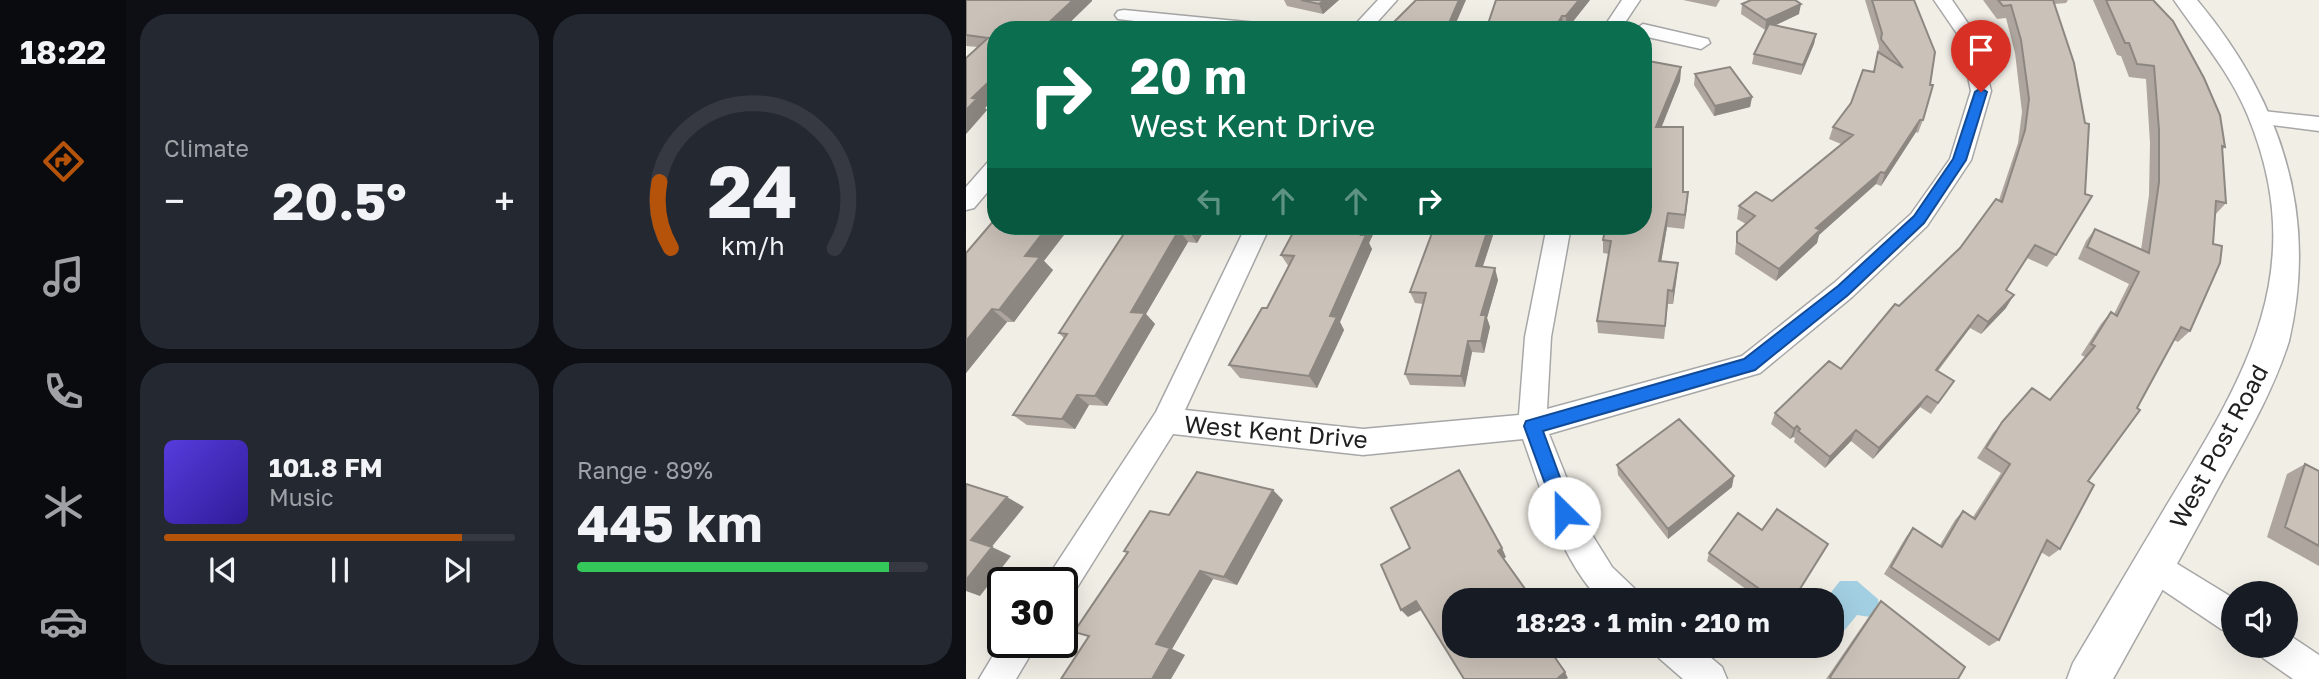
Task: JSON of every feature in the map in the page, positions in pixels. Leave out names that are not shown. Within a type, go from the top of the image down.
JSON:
[{"type":"street","points":[[1119,21],[1142,0]]},
{"type":"street","points":[[1368,21],[1388,0]]},
{"type":"street","points":[[1618,21],[1631,0]]},
{"type":"street","name":"West Kent Drive","points":[[1166,421],[1363,443],[1532,426],[1749,365],[1843,290],[1919,220],[1960,160],[1981,92],[1969,38],[1943,0]]},
{"type":"street","name":"West Post Road","points":[[2089,679],[2251,392],[2273,337],[2286,266],[2287,211],[2278,161],[2263,118],[2238,68],[2185,0]]},
{"type":"street","points":[[1124,15],[1181,21]]},
{"type":"street","points":[[1652,32],[1701,43]]},
{"type":"street","points":[[2263,118],[2319,124]]},
{"type":"street","points":[[966,202],[987,178]]},
{"type":"street","points":[[1072,567],[1166,421],[1254,235]]},
{"type":"street","points":[[1557,235],[1538,337],[1532,426],[1549,478],[1572,531],[1601,578],[1611,588]]},
{"type":"street","points":[[2153,565],[2221,609]]},
{"type":"street","points":[[996,679],[1010,658]]},
{"type":"street","points":[[1685,658],[1710,679]]},
{"type":"street","points":[[2293,658],[2319,676]]},
{"type":"water","points":[[1840,581],[1857,581],[1878,599],[1879,604],[1870,617],[1857,615],[1844,631],[1844,588],[1834,588]]},
{"type":"building","points":[[966,0],[1073,0],[1051,21],[987,21],[987,38],[966,35]]},
{"type":"building","points":[[1301,0],[1324,0],[1319,4]]},
{"type":"building","points":[[1416,0],[1459,0],[1450,21],[1395,21]]},
{"type":"building","points":[[1496,0],[1579,0],[1559,21],[1489,21]]},
{"type":"building","points":[[1751,0],[1795,0],[1801,4],[1766,20],[1742,4]]},
{"type":"building","points":[[1872,0],[1914,0],[1935,52],[1930,85],[1933,85],[1923,120],[1920,120],[1885,173],[1881,172],[1816,228],[1820,230],[1779,269],[1737,242],[1737,232],[1755,216],[1739,206],[1756,192],[1772,201],[1853,135],[1833,127],[1851,103],[1863,70],[1874,72],[1878,52],[1903,68],[1881,39],[1882,33]]},
{"type":"building","points":[[1998,0],[2053,0],[2074,63],[2085,123],[2089,124],[2085,194],[2092,196],[2056,255],[2035,245],[2006,290],[2014,295],[1988,322],[1978,315],[1936,370],[1954,381],[1938,403],[1927,396],[1879,448],[1856,430],[1830,457],[1798,431],[1800,429],[1797,426],[1794,429],[1775,413],[1829,361],[1841,369],[1895,304],[1899,306],[1960,248],[1996,199],[2002,202],[2025,130],[2029,99],[2021,40],[2011,5],[2003,6]]},
{"type":"building","points":[[2106,0],[2153,0],[2173,21],[2204,78],[2220,115],[2225,147],[2222,146],[2226,203],[2216,201],[2213,244],[2222,246],[2220,263],[2190,331],[2181,327],[2137,408],[2140,410],[2088,481],[2094,485],[2060,549],[2047,540],[1999,640],[1891,567],[1913,528],[1942,547],[1963,511],[1975,519],[2010,464],[1986,448],[2002,422],[2032,388],[2050,400],[2095,346],[2091,344],[2111,312],[2117,316],[2139,272],[2087,247],[2095,229],[2149,253],[2159,182],[2159,130],[2154,66],[2137,64]]},
{"type":"building","points":[[1769,24],[1816,34],[1803,65],[1754,54]]},
{"type":"building","points":[[987,39],[987,84],[972,98],[977,99],[966,110],[966,58]]},
{"type":"building","points":[[1652,62],[1681,67],[1656,127],[1683,127],[1683,192],[1688,192],[1685,215],[1668,213],[1659,261],[1678,263],[1673,291],[1668,290],[1665,326],[1597,321],[1611,241],[1603,240],[1604,235],[1652,235]]},
{"type":"building","points":[[1730,67],[1752,97],[1715,106],[1695,74]]},
{"type":"building","points":[[987,228],[987,235],[1041,235],[1025,256],[1040,257],[999,310],[992,309],[966,341],[966,253]]},
{"type":"building","points":[[1123,235],[1176,235],[1131,312],[1145,313],[1095,396],[1077,395],[1062,419],[1013,415],[1067,334],[1059,333]]},
{"type":"building","points":[[1292,235],[1366,235],[1330,316],[1337,317],[1309,376],[1229,365],[1262,308],[1267,308],[1294,256],[1281,255]]},
{"type":"building","points":[[1431,235],[1486,235],[1476,266],[1495,268],[1481,315],[1486,315],[1481,341],[1468,341],[1461,376],[1405,374],[1426,293],[1410,292]]},
{"type":"building","points":[[1679,419],[1734,476],[1668,529],[1617,465]]},
{"type":"building","points":[[2305,464],[2319,471],[2319,546],[2285,527]]},
{"type":"building","points":[[1459,470],[1502,548],[1498,551],[1524,588],[1442,588],[1442,643],[1416,601],[1401,610],[1381,565],[1410,548],[1391,508]]},
{"type":"building","points":[[1197,472],[1273,490],[1224,577],[1200,571],[1156,644],[1170,648],[1152,679],[1061,679],[1075,658],[1078,658],[1078,653],[1089,636],[1078,633],[1078,626],[1128,552],[1124,551],[1150,511],[1169,515]]},
{"type":"building","points":[[966,484],[1007,497],[971,540],[992,547],[966,580]]},
{"type":"building","points":[[1777,509],[1828,544],[1800,588],[1758,588],[1709,553],[1738,513],[1762,530]]},
{"type":"building","points":[[1881,601],[1965,667],[1958,679],[1831,679]]},
{"type":"building","points":[[1451,658],[1555,658],[1565,672],[1557,679],[1464,679]]},
{"type":"route","points":[[1564,513],[1532,426],[1749,365],[1843,290],[1919,220],[1960,160],[1981,92]]}]
